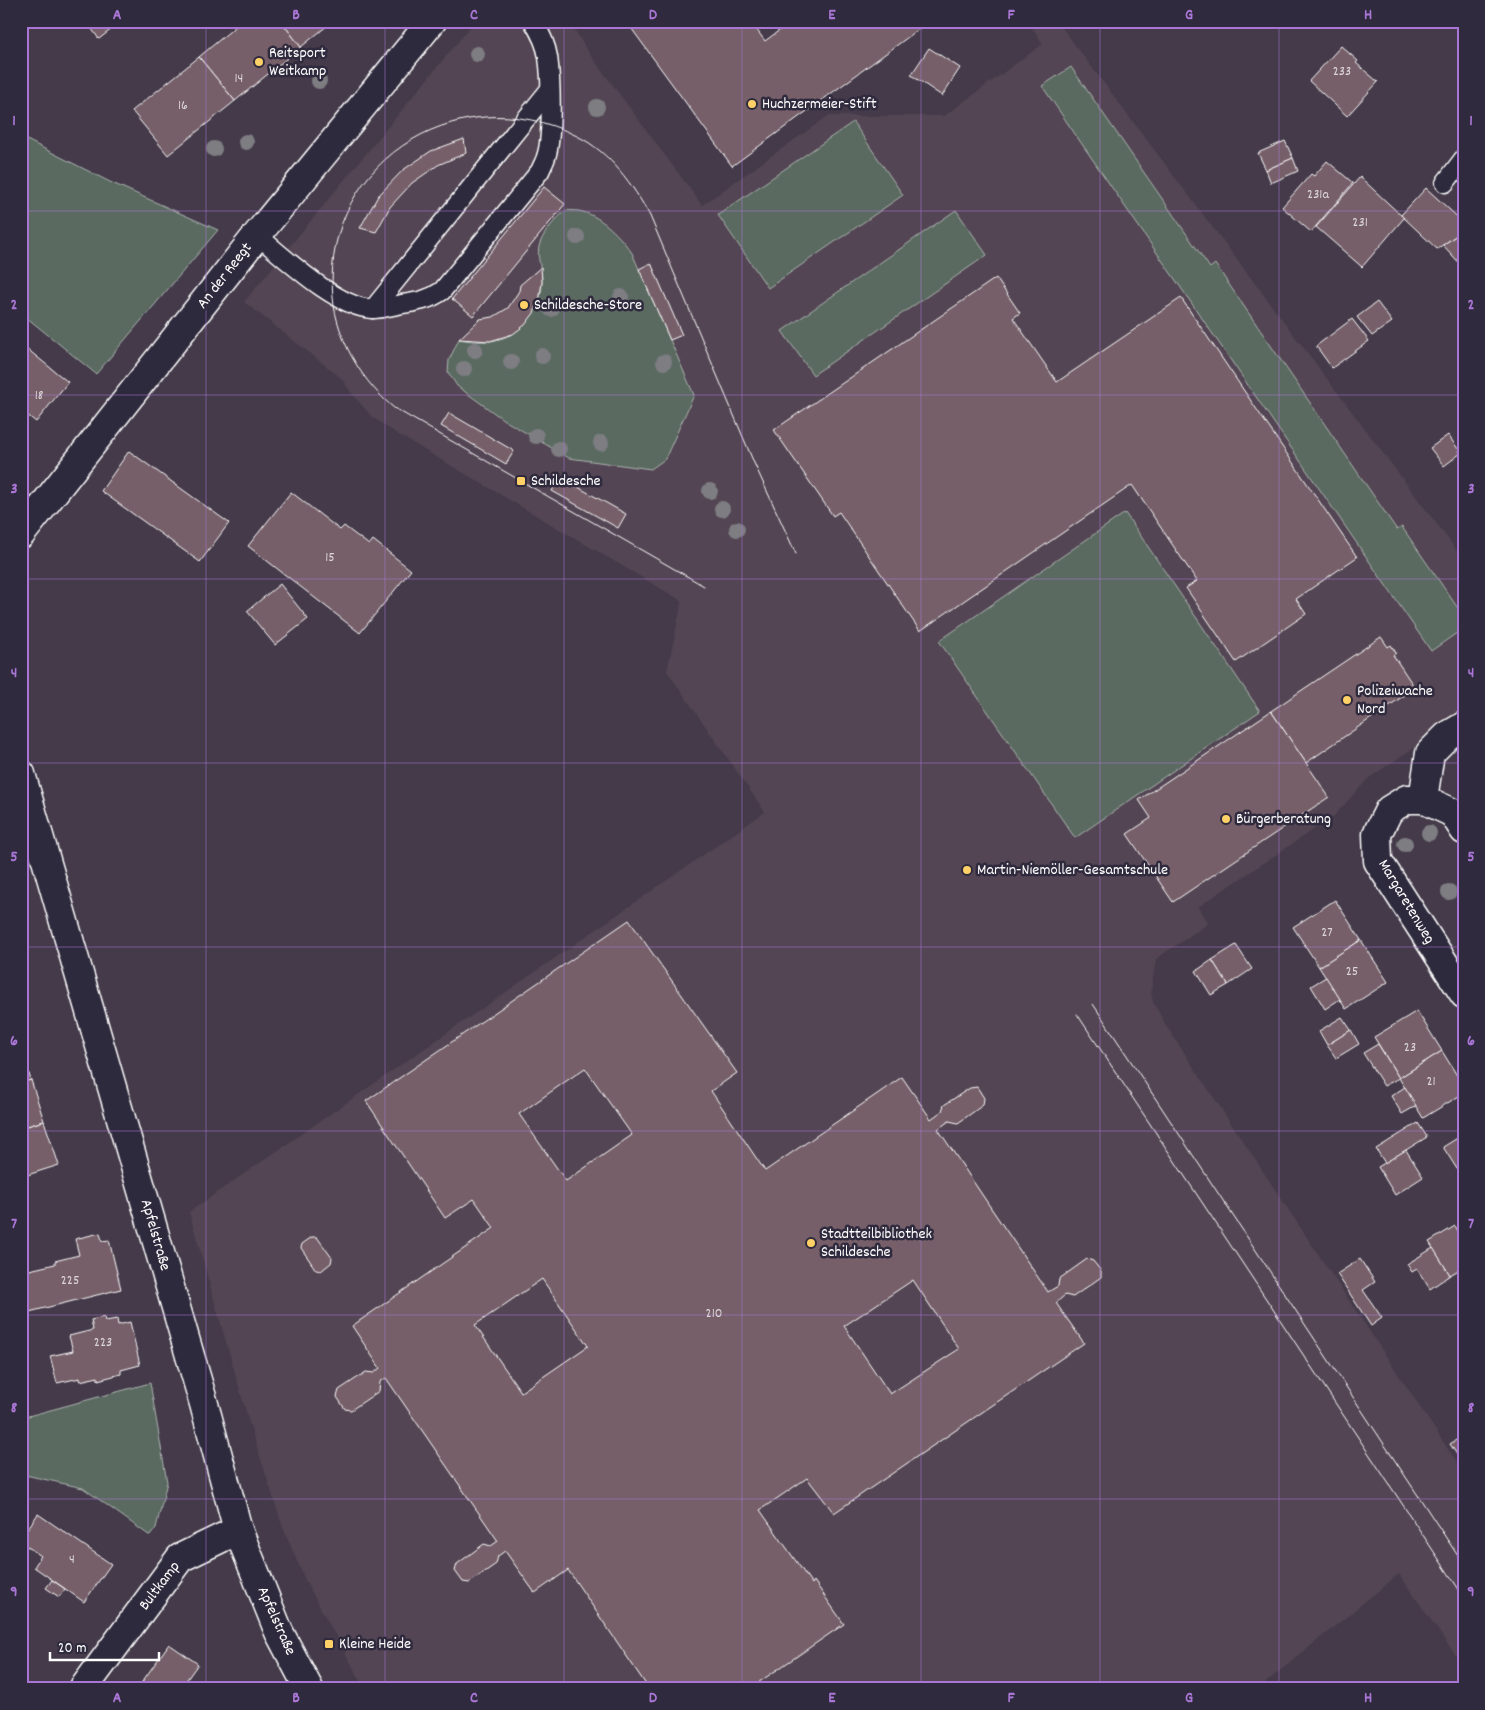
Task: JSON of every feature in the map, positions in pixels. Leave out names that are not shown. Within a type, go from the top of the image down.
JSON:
[{"type":"street","name":"An der Reegt","points":[[21,534],[257,235],[432,21]]},
{"type":"street","points":[[1464,726],[1447,736],[1430,753],[1423,799],[1453,813],[1464,830]]},
{"type":"street","name":"Apfelstraße","points":[[22,779],[204,1404],[238,1530],[279,1632],[309,1689]]},
{"type":"street","name":"Margaretenweg","points":[[1423,799],[1407,799],[1389,810],[1377,834],[1378,861],[1464,994]]},
{"type":"street","name":"Bultkamp","points":[[83,1689],[180,1558],[238,1530]]},
{"type":"lane","points":[[257,235],[333,295],[348,304],[374,309],[425,300],[442,291],[535,177],[546,158],[550,89],[548,58],[545,46],[533,21]]},
{"type":"lane","points":[[374,309],[550,89]]},
{"type":"lane","points":[[1445,182],[1464,158]]},
{"type":"shaded area","name":"Martin-Niemöller-Gesamtschule","points":[[475,21],[569,21],[589,53],[702,205],[828,116],[944,116],[1043,44],[1028,21],[1057,21],[1464,560],[1464,714],[1369,778],[1334,816],[1198,907],[1209,923],[1156,959],[1151,991],[1153,1002],[1167,1027],[1464,1473],[1464,1668],[1399,1574],[1258,1689],[365,1689],[305,1580],[283,1528],[248,1419],[189,1212],[765,812],[667,671],[682,601],[397,434],[372,417],[342,379],[244,302]]},
{"type":"green space","points":[[1071,67],[1210,268],[1215,264],[1397,530],[1402,527],[1464,617],[1464,628],[1431,651],[1042,86]]},
{"type":"green space","points":[[853,122],[903,195],[768,288],[718,215]]},
{"type":"green space","points":[[21,137],[110,182],[218,230],[96,374],[21,313]]},
{"type":"green space","points":[[566,210],[581,211],[597,218],[617,234],[632,253],[694,395],[665,459],[651,469],[569,458],[504,420],[457,386],[448,372],[449,360],[459,339],[490,341],[500,339],[509,335],[526,322],[541,294],[542,284],[538,253],[540,243],[548,229]]},
{"type":"green space","points":[[956,210],[987,255],[813,375],[782,331]]},
{"type":"green space","points":[[1125,513],[1260,711],[1075,838],[939,641]]},
{"type":"green space","points":[[150,1383],[167,1482],[156,1528],[150,1536],[83,1488],[21,1474],[21,1418]]},
{"type":"building","points":[[86,21],[122,21],[99,39]]},
{"type":"building","points":[[242,21],[281,21],[301,47],[235,101],[199,57]]},
{"type":"building","points":[[281,21],[333,21],[301,47]]},
{"type":"building","name":"Huchzermeier-Stift","points":[[626,21],[750,21],[765,41],[792,21],[930,21],[732,166]]},
{"type":"building","points":[[1341,46],[1358,61],[1356,63],[1378,82],[1347,116],[1309,81]]},
{"type":"building","points":[[929,48],[960,68],[942,96],[911,75]]},
{"type":"building","points":[[199,57],[235,101],[168,155],[132,111]]},
{"type":"building","points":[[464,139],[466,153],[438,165],[412,183],[390,207],[376,232],[360,228],[378,196],[403,170],[431,151]]},
{"type":"building","points":[[1285,141],[1293,158],[1266,170],[1258,153]]},
{"type":"building","points":[[1293,158],[1298,171],[1271,183],[1266,170]]},
{"type":"building","points":[[1327,161],[1353,183],[1311,232],[1282,207],[1311,174],[1314,176]]},
{"type":"building","points":[[1360,177],[1404,218],[1362,267],[1316,227]]},
{"type":"building","points":[[544,187],[565,204],[473,316],[452,299]]},
{"type":"building","points":[[1426,188],[1464,223],[1464,230],[1437,249],[1401,215]]},
{"type":"building","points":[[1464,230],[1464,268],[1443,245]]},
{"type":"building","points":[[651,263],[682,335],[670,340],[639,269]]},
{"type":"building","name":"Schildesche-Store","points":[[541,267],[542,282],[539,302],[525,325],[513,334],[490,341],[459,339],[480,319],[493,317],[508,308],[519,291],[520,285]]},
{"type":"building","points":[[996,278],[1020,313],[1013,318],[1057,382],[1181,298],[1357,557],[1296,599],[1306,614],[1236,662],[1186,588],[1197,581],[1132,485],[920,631],[839,512],[833,516],[774,430]]},
{"type":"building","points":[[1377,302],[1392,322],[1372,336],[1357,317]]},
{"type":"building","points":[[1352,319],[1369,341],[1332,368],[1316,346]]},
{"type":"building","points":[[21,344],[68,382],[36,422],[21,410]]},
{"type":"building","points":[[449,413],[514,451],[506,464],[441,426]]},
{"type":"building","points":[[1448,435],[1461,453],[1444,466],[1430,448]]},
{"type":"building","points":[[129,451],[229,523],[200,562],[101,491]]},
{"type":"building","points":[[560,477],[626,514],[618,528],[552,491]]},
{"type":"building","points":[[291,492],[340,530],[344,526],[369,545],[373,540],[411,570],[360,633],[248,546]]},
{"type":"building","points":[[280,584],[308,619],[275,645],[247,611]]},
{"type":"building","points":[[1381,637],[1388,647],[1391,645],[1396,653],[1393,655],[1415,688],[1306,763],[1271,711]]},
{"type":"building","points":[[1271,711],[1329,797],[1173,902],[1127,834],[1151,818],[1139,800]]},
{"type":"building","points":[[1335,900],[1361,940],[1319,967],[1293,927]]},
{"type":"building","points":[[629,920],[737,1073],[711,1091],[765,1171],[902,1077],[931,1119],[942,1111],[944,1105],[970,1088],[977,1087],[984,1098],[983,1105],[958,1123],[949,1121],[938,1129],[1048,1292],[1058,1286],[1059,1279],[1087,1259],[1093,1261],[1101,1271],[1101,1277],[1073,1297],[1065,1295],[1056,1303],[1084,1343],[834,1513],[807,1478],[760,1510],[812,1584],[814,1581],[844,1624],[749,1689],[649,1689],[568,1570],[535,1593],[505,1551],[498,1556],[496,1564],[469,1583],[463,1582],[455,1571],[457,1564],[484,1544],[491,1546],[498,1541],[386,1378],[380,1382],[379,1391],[351,1410],[345,1409],[337,1397],[339,1390],[366,1372],[374,1373],[380,1368],[352,1326],[494,1228],[474,1199],[445,1218],[366,1101]],"holes":[[[585,1068],[632,1135],[566,1181],[519,1114]],[[542,1279],[588,1346],[521,1392],[475,1325]],[[913,1280],[959,1349],[890,1394],[844,1326]]]},
{"type":"building","points":[[1361,940],[1388,982],[1346,1009],[1319,967]]},
{"type":"building","points":[[1236,945],[1252,969],[1228,985],[1212,960]]},
{"type":"building","points":[[1212,960],[1228,985],[1211,995],[1196,971]]},
{"type":"building","points":[[1326,977],[1340,999],[1325,1009],[1311,986]]},
{"type":"building","points":[[1417,1011],[1442,1051],[1399,1078],[1374,1037]]},
{"type":"building","points":[[1342,1017],[1351,1030],[1327,1045],[1319,1031]]},
{"type":"building","points":[[1351,1030],[1359,1044],[1336,1058],[1327,1045]]},
{"type":"building","points":[[1378,1044],[1399,1078],[1384,1086],[1363,1053]]},
{"type":"building","points":[[21,1050],[31,1080],[21,1083]]},
{"type":"building","points":[[1442,1051],[1464,1087],[1464,1093],[1423,1118],[1399,1078]]},
{"type":"building","points":[[31,1080],[44,1121],[21,1128],[21,1083]]},
{"type":"building","points":[[1405,1087],[1416,1106],[1402,1114],[1391,1096]]},
{"type":"building","points":[[44,1121],[59,1165],[21,1177],[21,1128]]},
{"type":"building","points":[[1418,1123],[1427,1137],[1385,1163],[1376,1149]]},
{"type":"building","points":[[1464,1134],[1464,1180],[1443,1147]]},
{"type":"building","points":[[1406,1150],[1423,1177],[1395,1195],[1378,1167]]},
{"type":"building","points":[[1455,1226],[1464,1240],[1464,1267],[1450,1275],[1429,1242]]},
{"type":"building","points":[[100,1233],[102,1241],[109,1240],[121,1289],[21,1314],[21,1272],[55,1264],[55,1261],[79,1255],[75,1239]]},
{"type":"building","points":[[312,1237],[317,1237],[332,1258],[331,1263],[321,1271],[316,1270],[301,1248],[302,1244]]},
{"type":"building","points":[[1433,1248],[1450,1275],[1430,1289],[1417,1269],[1412,1272],[1407,1264]]},
{"type":"building","points":[[1360,1259],[1375,1282],[1363,1290],[1382,1318],[1371,1326],[1337,1274]]},
{"type":"building","points":[[104,1317],[105,1321],[117,1319],[118,1325],[130,1322],[140,1365],[121,1370],[121,1374],[98,1380],[98,1377],[80,1381],[80,1378],[57,1383],[50,1356],[73,1351],[69,1336],[93,1330],[91,1320]]},
{"type":"building","points":[[1464,1435],[1464,1461],[1462,1462],[1450,1444]]},
{"type":"building","points":[[38,1514],[111,1564],[84,1602],[34,1567],[41,1556],[21,1542],[21,1538]]},
{"type":"building","points":[[52,1580],[65,1589],[59,1597],[46,1588]]},
{"type":"building","points":[[169,1644],[198,1664],[180,1689],[137,1689]]},
{"type":"tram line","points":[[704,586],[394,408],[363,375],[348,349],[337,321],[334,306],[334,257],[346,212],[370,175],[402,146],[441,126],[485,117],[531,120],[577,136],[600,151],[620,170],[650,216],[754,463],[796,554]]},
{"type":"tram line","points":[[1093,1004],[1464,1565]]},
{"type":"tram line","points":[[1077,1014],[1464,1597]]},
{"type":"place","name":"Reitsport Weitkamp","points":[[259,62]]},
{"type":"place","name":"Huchzermeier-Stift","points":[[752,104]]},
{"type":"place","name":"Schildesche-Store","points":[[524,305]]},
{"type":"place","name":"Schildesche","points":[[521,481]]},
{"type":"place","name":"Polizeiwache Nord","points":[[1347,700]]},
{"type":"place","name":"Bürgerberatung","points":[[1226,819]]},
{"type":"place","name":"Martin-Niemöller-Gesamtschule","points":[[967,870]]},
{"type":"place","name":"Stadtteilbibliothek Schildesche","points":[[811,1243]]},
{"type":"place","name":"Kleine Heide","points":[[329,1644]]}]
